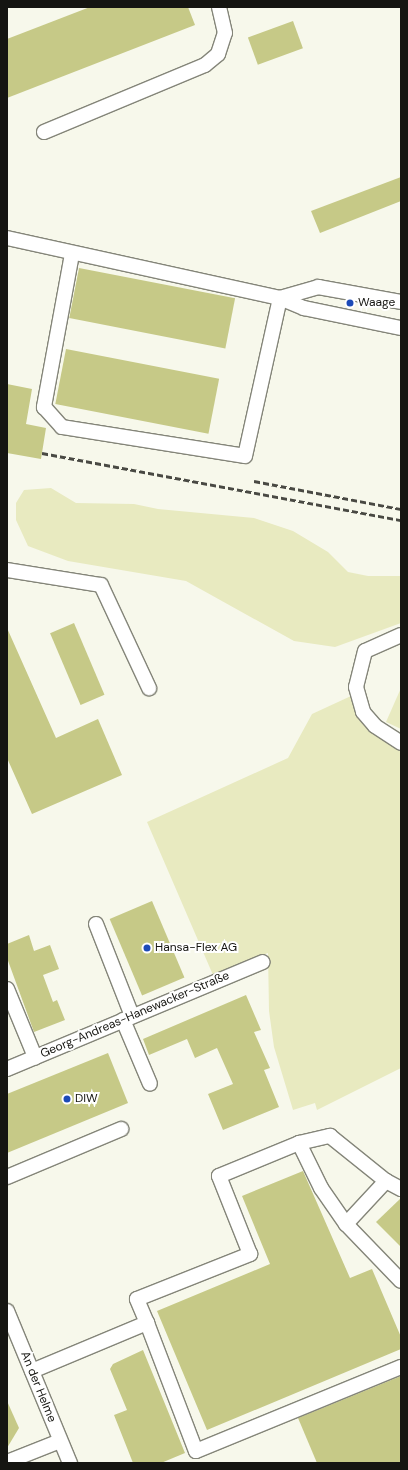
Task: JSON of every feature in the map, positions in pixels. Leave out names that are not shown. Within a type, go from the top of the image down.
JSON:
[{"type":"street","points":[[44,132],[206,65],[218,54],[225,33],[219,7]]},
{"type":"street","points":[[7,238],[72,254],[280,298],[304,308],[401,328]]},
{"type":"street","points":[[72,254],[44,407],[62,427],[245,456],[280,298]]},
{"type":"street","points":[[280,298],[318,287],[401,302]]},
{"type":"street","points":[[7,570],[101,585],[149,688]]},
{"type":"street","points":[[401,635],[365,650],[356,687],[363,712],[375,726],[401,742]]},
{"type":"street","points":[[96,924],[150,1084]]},
{"type":"street","name":"Georg-Andreas-Hanewacker-Straße","points":[[7,1068],[263,962]]},
{"type":"street","points":[[7,989],[35,1056]]},
{"type":"street","points":[[7,1177],[121,1129]]},
{"type":"street","points":[[401,1189],[386,1181],[330,1136],[299,1143],[219,1176],[250,1254],[137,1299],[196,1451],[401,1367]]},
{"type":"street","points":[[299,1143],[321,1188],[346,1224],[401,1281]]},
{"type":"street","points":[[346,1224],[386,1181]]},
{"type":"street","name":"An der Helme","points":[[7,1311],[70,1463]]},
{"type":"street","points":[[32,1371],[147,1323]]},
{"type":"street","points":[[7,1462],[60,1441]]},
{"type":"green space","points":[[51,488],[76,503],[134,504],[158,509],[254,518],[293,531],[328,552],[348,572],[368,576],[401,576],[401,623],[335,647],[294,641],[186,581],[68,561],[28,546],[16,520],[16,503],[24,490]]},
{"type":"green space","points":[[401,688],[401,729],[386,722]]},
{"type":"green space","points":[[351,696],[363,719],[401,749],[401,1068],[317,1110],[315,1103],[293,1110],[274,1047],[269,1011],[268,953],[213,975],[147,822],[288,758],[312,714]]},
{"type":"building","points":[[90,7],[188,7],[195,25],[7,98],[7,39]]},
{"type":"building","points":[[293,21],[303,48],[258,65],[248,37]]},
{"type":"building","points":[[401,177],[401,201],[320,233],[311,211]]},
{"type":"building","points":[[79,268],[235,298],[225,348],[69,318]]},
{"type":"building","points":[[66,349],[219,379],[208,434],[55,404]]},
{"type":"building","points":[[7,384],[32,389],[26,424],[46,428],[41,459],[7,453]]},
{"type":"building","points":[[74,623],[104,695],[81,705],[50,633]]},
{"type":"building","points":[[7,628],[56,738],[98,719],[122,775],[32,814],[7,758]]},
{"type":"building","name":"Hansa-Flex AG","points":[[152,901],[184,977],[142,995],[110,919]]},
{"type":"building","points":[[29,935],[34,951],[50,945],[59,969],[43,975],[53,1002],[57,1000],[65,1020],[34,1032],[7,958],[7,944]]},
{"type":"building","points":[[246,995],[261,1030],[254,1032],[270,1068],[264,1070],[279,1107],[223,1130],[208,1094],[233,1084],[217,1048],[195,1058],[187,1039],[149,1055],[143,1039]]},
{"type":"building","name":"DIW","points":[[108,1053],[128,1103],[7,1153],[7,1094]]},
{"type":"building","points":[[303,1171],[350,1278],[372,1269],[401,1337],[401,1349],[207,1430],[157,1311],[270,1264],[242,1196]]},
{"type":"building","points":[[401,1198],[401,1247],[376,1222]]},
{"type":"building","points":[[143,1350],[185,1453],[161,1463],[133,1463],[114,1415],[127,1410],[110,1369],[113,1364]]},
{"type":"building","points":[[401,1376],[401,1463],[317,1463],[298,1418]]},
{"type":"building","points":[[7,1401],[19,1428],[7,1448]]},
{"type":"railway","points":[[42,453],[401,520]]},
{"type":"railway","points":[[254,481],[401,509]]},
{"type":"place","name":"Waage","points":[[350,303]]},
{"type":"place","name":"Hansa-Flex AG","points":[[147,948]]},
{"type":"place","name":"DIW","points":[[67,1099]]}]
